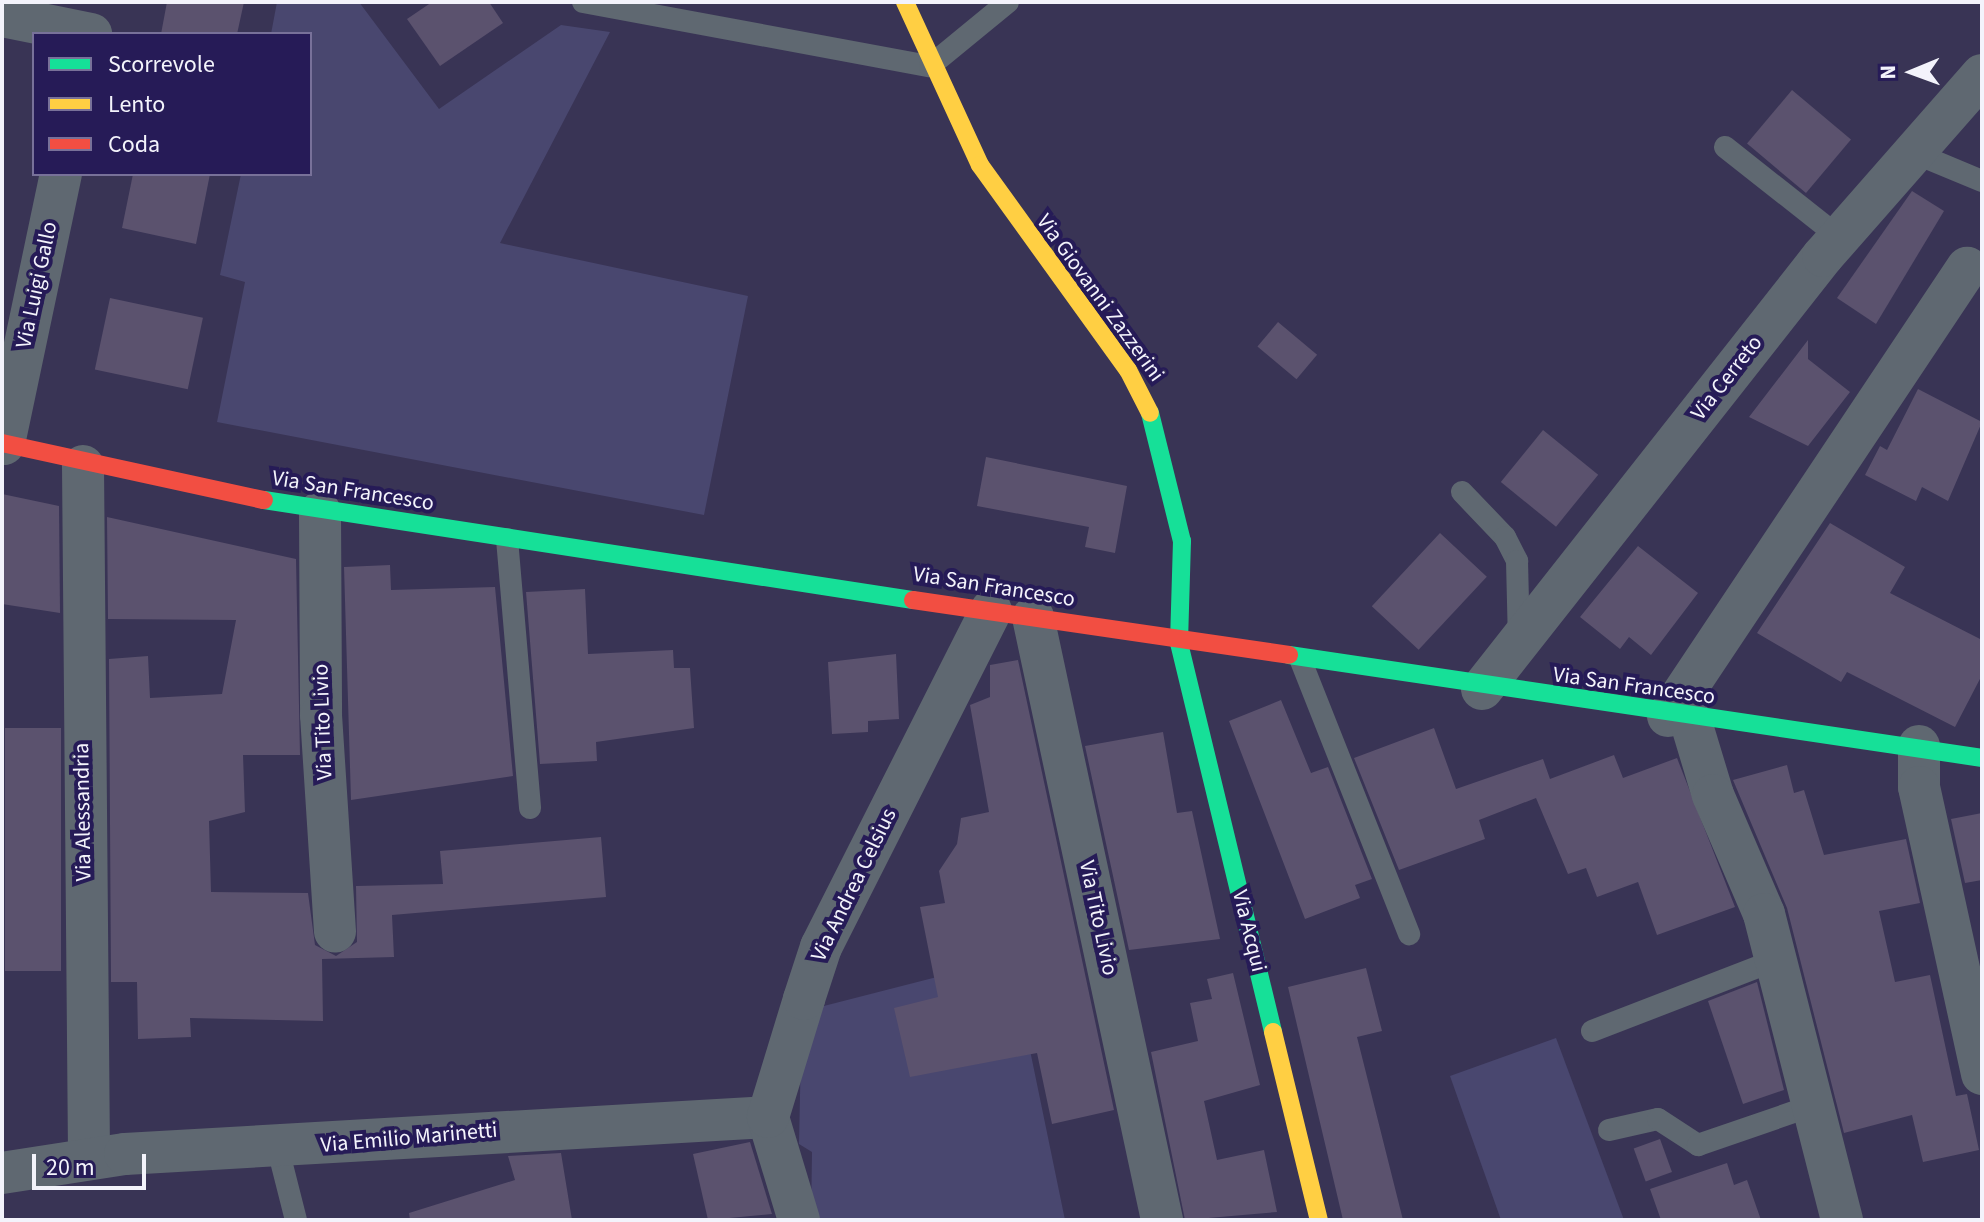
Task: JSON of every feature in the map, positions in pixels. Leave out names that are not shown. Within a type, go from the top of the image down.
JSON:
[{"type":"main road","name":"Via Giovanni Zazzerini","points":[[912,6],[930,66],[996,191],[1128,370],[1154,421],[1182,541],[1179,643]]},
{"type":"main road","name":"Via San Francesco","points":[[3,444],[83,466],[320,512],[991,610],[1179,643],[1482,689],[1679,718],[1919,746],[1982,758]]},
{"type":"main road","name":"Via Acqui","points":[[1179,643],[1319,1220]]},
{"type":"street","points":[[91,32],[98,2]]},
{"type":"street","points":[[2,16],[81,32]]},
{"type":"street","name":"Via Cerreto","points":[[1482,689],[1839,237],[1917,154],[1982,75]]},
{"type":"street","name":"Via Luigi Gallo","points":[[3,444],[61,176]]},
{"type":"street","points":[[1842,1220],[1776,960],[1679,718],[1967,268]]},
{"type":"street","name":"Via Alessandria","points":[[83,466],[89,1158]]},
{"type":"street","name":"Via Tito Livio","points":[[320,512],[321,715],[335,932]]},
{"type":"street","name":"Via Andrea Celsius","points":[[768,1117],[821,947],[991,610]]},
{"type":"street","name":"Via Tito Livio","points":[[1033,617],[1162,1220]]},
{"type":"street","points":[[1919,746],[1919,787],[1982,1074]]},
{"type":"street","points":[[768,1117],[799,1220]]},
{"type":"street","name":"Via Emilio Marinetti","points":[[2,1173],[89,1158],[278,1149],[768,1117]]},
{"type":"lane","points":[[583,2],[930,66],[1008,2]]},
{"type":"lane","points":[[1725,147],[1839,237]]},
{"type":"lane","points":[[1917,154],[1982,181]]},
{"type":"lane","points":[[1462,492],[1505,537],[1517,561],[1520,643]]},
{"type":"lane","points":[[507,539],[530,808]]},
{"type":"lane","points":[[1301,661],[1409,934]]},
{"type":"lane","points":[[1592,1031],[1776,960]]},
{"type":"lane","points":[[1609,1130],[1658,1119],[1698,1145],[1814,1105]]},
{"type":"lane","points":[[278,1149],[296,1220]]},
{"type":"shaded area","points":[[277,2],[359,2],[439,109],[561,25],[610,32],[500,243],[748,296],[704,515],[217,422],[245,282],[220,275],[241,176],[312,176],[312,32],[271,32]]},
{"type":"shaded area","points":[[1011,958],[1065,1220],[811,1220],[812,1152],[799,1144],[801,1047],[816,1008]]},
{"type":"shaded area","points":[[1556,1038],[1624,1220],[1501,1220],[1450,1076]]},
{"type":"building","points":[[167,2],[244,2],[237,32],[161,32]]},
{"type":"building","points":[[432,2],[489,2],[503,23],[440,66],[407,19]]},
{"type":"building","points":[[1792,90],[1851,139],[1806,193],[1747,144]]},
{"type":"building","points":[[133,176],[210,176],[196,244],[122,228]]},
{"type":"building","points":[[1912,191],[1944,211],[1876,324],[1837,298]]},
{"type":"building","points":[[110,298],[203,318],[188,389],[95,369]]},
{"type":"building","points":[[1278,322],[1317,355],[1296,379],[1257,347]]},
{"type":"building","points":[[1808,340],[1808,359],[1850,392],[1808,446],[1749,417]]},
{"type":"building","points":[[1918,389],[1982,422],[1948,501],[1922,487],[1916,501],[1865,475],[1880,446],[1887,450]]},
{"type":"building","points":[[1543,430],[1598,475],[1556,527],[1501,482]]},
{"type":"building","points":[[986,457],[1127,486],[1115,553],[1085,547],[1089,527],[977,506]]},
{"type":"building","points":[[2,494],[59,506],[60,613],[2,604]]},
{"type":"building","points":[[107,517],[296,559],[300,755],[243,755],[245,812],[209,821],[211,892],[308,893],[315,945],[336,956],[357,942],[356,886],[443,884],[440,851],[601,837],[606,897],[392,915],[394,957],[322,959],[323,1021],[190,1018],[191,1037],[138,1039],[137,982],[111,982],[109,659],[148,656],[150,698],[222,694],[236,620],[108,619]]},
{"type":"building","points":[[1830,523],[1905,567],[1890,593],[1982,640],[1982,675],[1955,727],[1847,672],[1841,682],[1757,633]]},
{"type":"building","points":[[1440,533],[1487,577],[1419,650],[1372,606]]},
{"type":"building","points":[[1638,546],[1698,593],[1651,655],[1629,637],[1620,649],[1580,617]]},
{"type":"building","points":[[390,565],[391,590],[495,587],[513,776],[351,800],[344,567]]},
{"type":"building","points":[[585,589],[588,654],[673,650],[674,668],[690,668],[694,728],[596,742],[597,761],[540,764],[526,592]]},
{"type":"building","points":[[896,654],[899,719],[868,721],[868,732],[832,734],[828,662]]},
{"type":"building","points":[[1018,660],[1114,1110],[1052,1124],[1037,1053],[910,1077],[894,1008],[938,997],[920,907],[945,903],[939,871],[957,844],[961,818],[989,812],[970,705],[990,697],[990,665]]},
{"type":"building","points":[[1281,700],[1311,773],[1328,767],[1372,879],[1355,885],[1360,898],[1305,919],[1229,721]]},
{"type":"building","points":[[5,728],[61,728],[61,971],[5,971]]},
{"type":"building","points":[[1434,728],[1456,789],[1543,759],[1550,779],[1614,755],[1623,778],[1677,758],[1735,907],[1657,935],[1638,882],[1597,897],[1586,868],[1568,874],[1536,798],[1479,820],[1485,839],[1399,870],[1354,758]]},
{"type":"building","points":[[1163,732],[1177,813],[1192,811],[1220,939],[1129,950],[1085,746]]},
{"type":"building","points":[[1787,765],[1794,793],[1804,790],[1824,855],[1906,839],[1920,903],[1879,911],[1895,982],[1930,975],[1956,1096],[1967,1094],[1979,1150],[1923,1162],[1912,1115],[1844,1133],[1787,908],[1733,780]]},
{"type":"building","points":[[1982,813],[1982,880],[1965,883],[1951,819]]},
{"type":"building","points":[[1366,968],[1382,1031],[1357,1037],[1403,1220],[1343,1220],[1288,987]]},
{"type":"building","points":[[1233,973],[1260,1085],[1204,1101],[1217,1160],[1264,1150],[1277,1212],[1185,1220],[1151,1052],[1198,1041],[1190,1003],[1212,999],[1207,979]]},
{"type":"building","points":[[1757,982],[1784,1090],[1743,1104],[1708,1001]]},
{"type":"building","points":[[1660,1139],[1672,1172],[1646,1181],[1634,1149]]},
{"type":"building","points":[[750,1142],[772,1214],[708,1220],[693,1154]]},
{"type":"building","points":[[561,1153],[572,1220],[410,1220],[409,1213],[515,1180],[508,1156]]},
{"type":"building","points":[[1727,1163],[1734,1185],[1747,1180],[1761,1220],[1661,1220],[1650,1189]]},
{"type":"traffic: fast","points":[[1150,413],[1182,541],[1179,643],[1273,1032]]},
{"type":"traffic: fast","points":[[264,500],[913,600]]},
{"type":"traffic: fast","points":[[1289,655],[1982,758]]},
{"type":"traffic: slow","points":[[905,2],[980,165],[1128,370],[1150,413]]},
{"type":"traffic: slow","points":[[1273,1032],[1319,1220]]},
{"type":"traffic: jam","points":[[2,443],[264,500]]},
{"type":"traffic: jam","points":[[913,600],[1289,655]]}]
